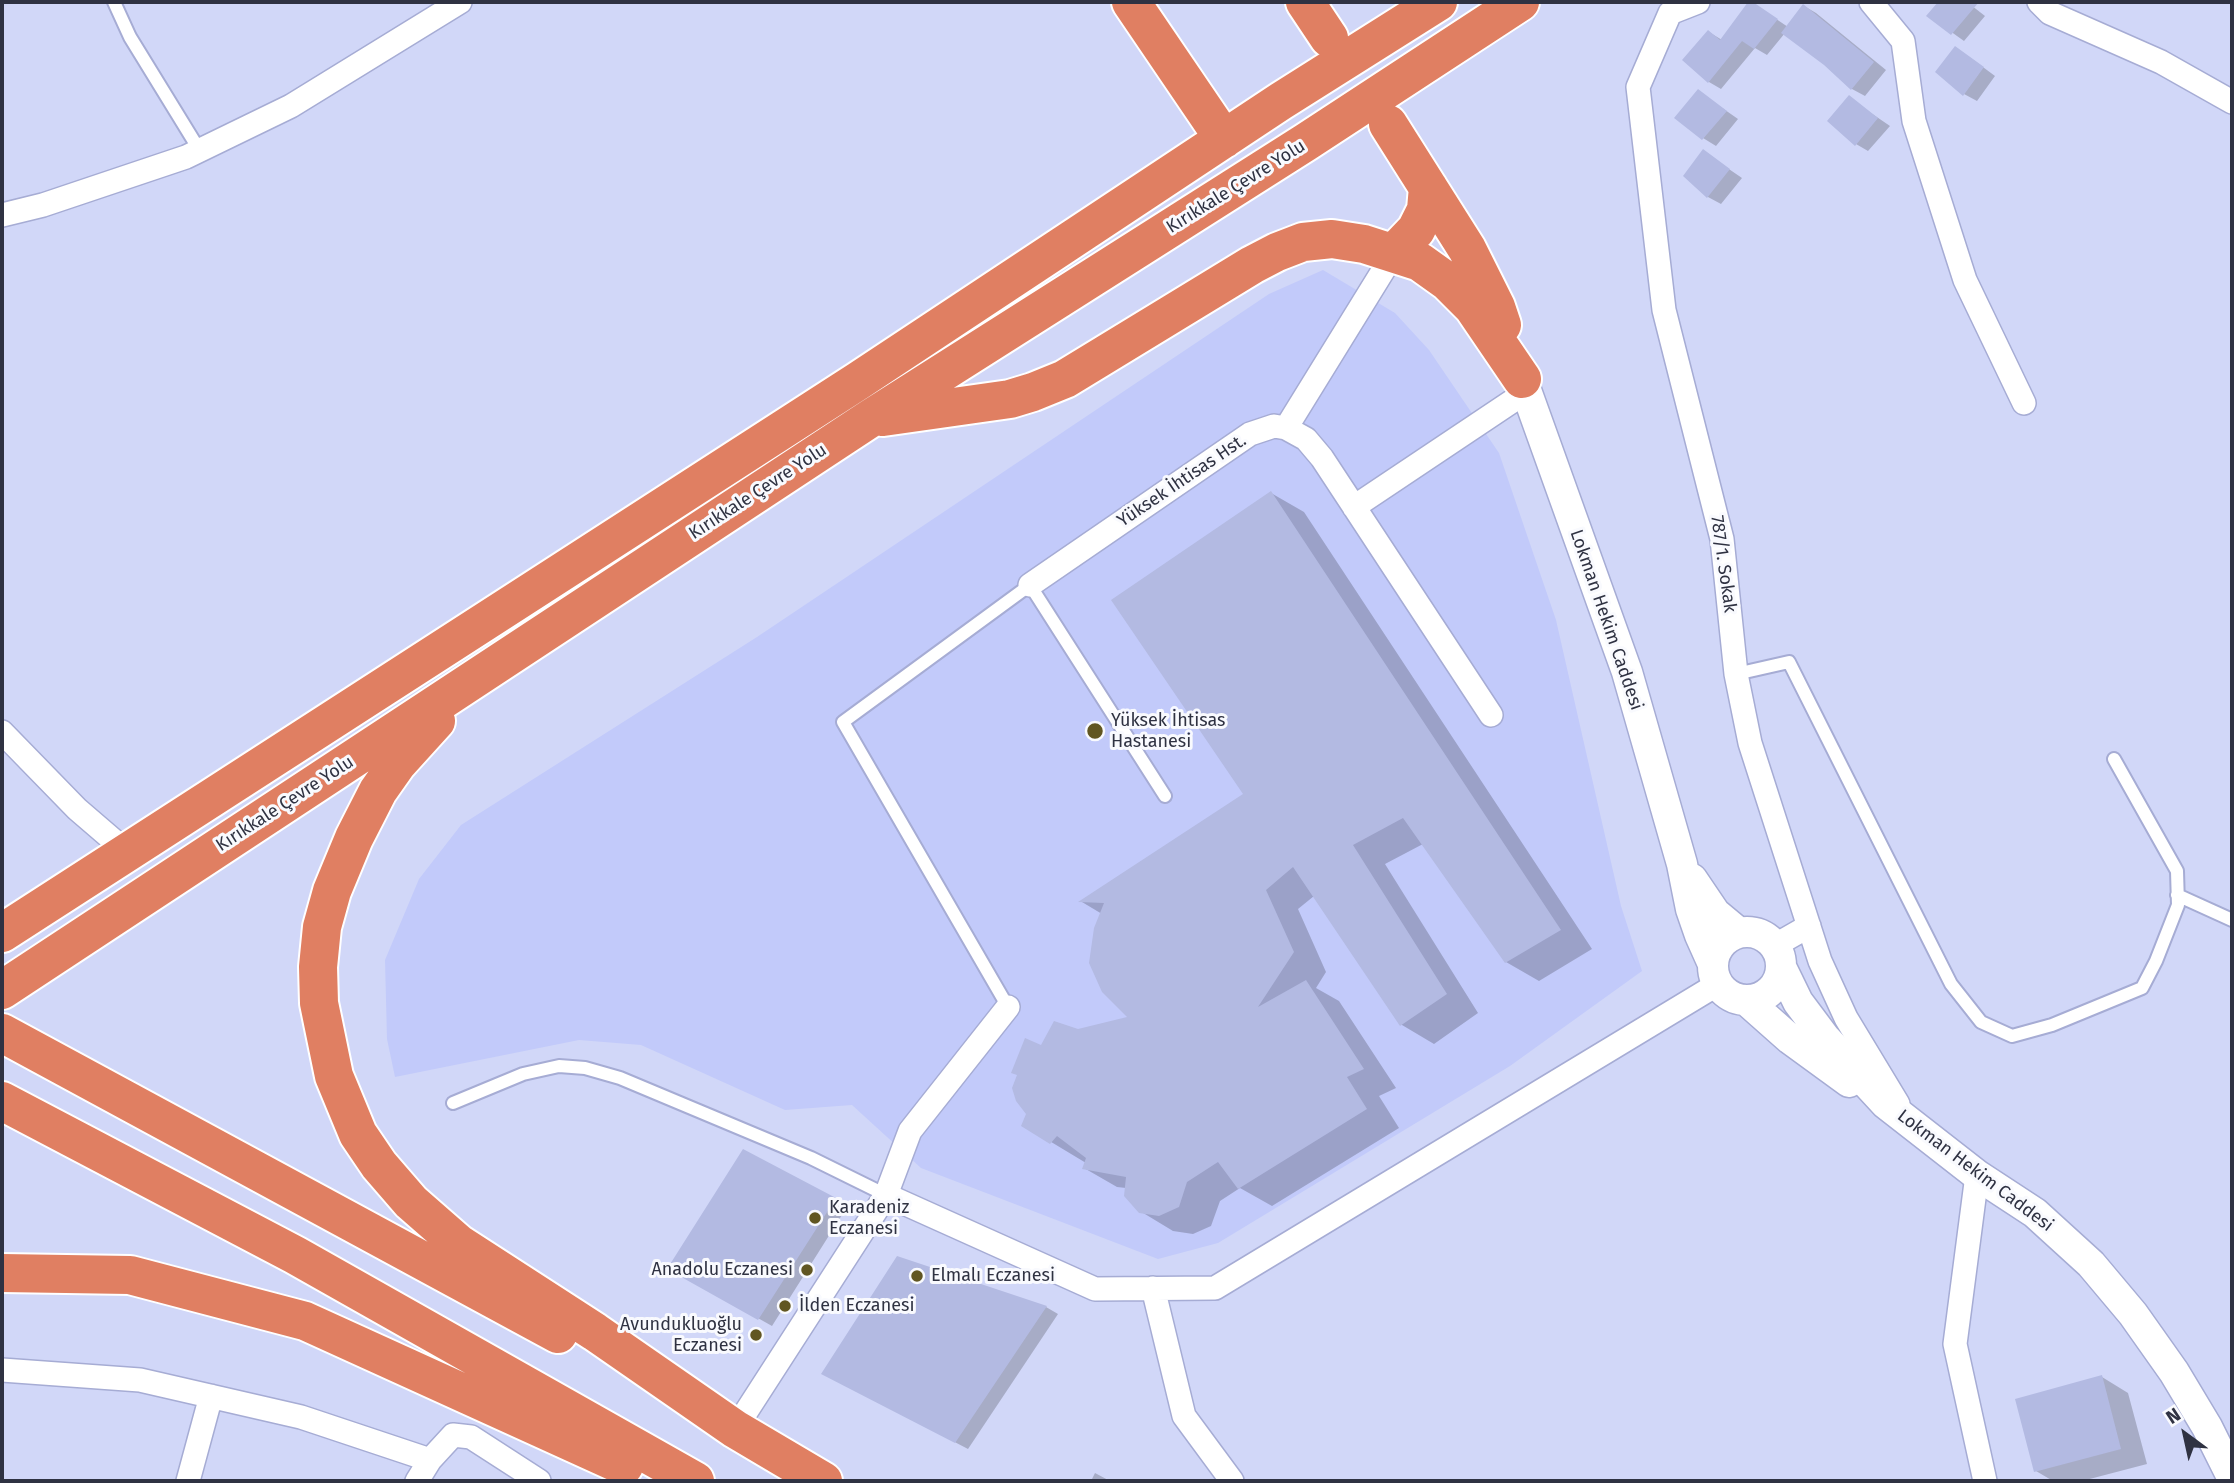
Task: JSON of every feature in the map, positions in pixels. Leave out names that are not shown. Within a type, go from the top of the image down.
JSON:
[{"type":"highway","points":[[1131,2],[1224,139]]},
{"type":"highway","points":[[1305,2],[1329,38]]},
{"type":"highway","points":[[2,933],[858,381],[1224,139],[1438,2]]},
{"type":"highway","name":"Kırıkkale Çevre Yolu","points":[[10,985],[871,418],[1306,142],[1520,2]]},
{"type":"highway","points":[[1388,124],[1481,275],[1496,307],[1524,386]]},
{"type":"highway","points":[[1394,253],[1416,230],[1426,210],[1428,187]]},
{"type":"highway","points":[[871,418],[1010,399],[1065,379],[1252,265],[1303,242],[1332,239],[1364,244],[1420,262],[1448,282],[1474,307],[1524,386]]},
{"type":"highway","points":[[469,683],[397,764],[378,791],[354,838],[332,891],[322,927],[318,1003],[334,1076],[358,1134],[379,1166],[411,1202],[459,1244],[595,1332],[735,1429]]},
{"type":"highway","points":[[2,1034],[735,1429],[823,1481]]},
{"type":"highway","points":[[2,1101],[295,1255],[695,1481]]},
{"type":"highway","points":[[2,1273],[130,1275],[305,1321],[656,1481]]},
{"type":"street","points":[[2,215],[186,158],[291,106],[460,2]]},
{"type":"street","name":"787/1. Sokak","points":[[1698,2],[1670,13],[1638,87],[1664,310],[1722,539],[1736,674],[1750,743],[1820,961],[1846,1018],[1910,1124]]},
{"type":"street","points":[[1871,2],[1903,41],[1914,121],[1965,280],[2024,403]]},
{"type":"street","points":[[2039,2],[2050,13],[2161,62],[2232,102]]},
{"type":"street","points":[[1394,253],[1286,428],[1306,439],[1322,458],[1491,715]]},
{"type":"street","points":[[1354,507],[1524,386]]},
{"type":"street","name":"Lokman Hekim Caddesi","points":[[1524,386],[1626,672],[1682,864]]},
{"type":"street","name":"Yüksek İhtisas Hst.","points":[[1030,585],[1250,434],[1274,426],[1286,428]]},
{"type":"street","points":[[2,732],[77,809],[127,852]]},
{"type":"street","points":[[1682,864],[1715,913],[1739,933]]},
{"type":"street","points":[[1682,864],[1691,909],[1716,974],[1725,992],[1734,998],[1746,1000],[1768,993],[1776,985],[1777,956],[1809,926]]},
{"type":"street","points":[[1716,974],[1716,954],[1721,945],[1739,933],[1762,935],[1777,956],[1798,1002],[1825,1038],[1886,1104]]},
{"type":"street","points":[[886,1195],[1095,1289],[1215,1288],[1716,974]]},
{"type":"street","points":[[1746,1000],[1838,1076],[1886,1104]]},
{"type":"street","points":[[735,1429],[886,1195],[910,1131],[1008,1007]]},
{"type":"street","name":"Lokman Hekim Caddesi","points":[[1886,1104],[1977,1175],[2035,1213],[2091,1264],[2133,1314],[2174,1372],[2207,1427],[2232,1477]]},
{"type":"street","points":[[1977,1175],[1955,1344],[1984,1481]]},
{"type":"street","points":[[1153,1288],[1184,1416],[1232,1481]]},
{"type":"street","points":[[2,1370],[140,1380],[301,1417],[430,1460]]},
{"type":"street","points":[[188,1481],[211,1396]]},
{"type":"street","points":[[417,1481],[430,1460],[453,1435],[471,1437],[539,1481]]},
{"type":"lane","points":[[114,2],[130,37],[200,151]]},
{"type":"lane","points":[[1008,1007],[844,722],[1030,585],[1166,796]]},
{"type":"lane","points":[[1736,674],[1789,662],[1951,984],[1982,1022],[2012,1036],[2052,1025],[2142,988],[2157,961],[2178,905],[2177,872],[2114,759]]},
{"type":"lane","points":[[2177,895],[2232,920]]},
{"type":"lane","points":[[453,1103],[523,1074],[559,1066],[585,1068],[620,1078],[760,1136],[886,1195]]},
{"type":"shaded area","name":"Yüksek İhtisas Hastanesi","points":[[1323,270],[1395,313],[1429,350],[1499,453],[1556,620],[1621,906],[1642,971],[1510,1066],[1218,1243],[1158,1259],[921,1168],[852,1105],[785,1110],[641,1045],[579,1040],[395,1077],[387,1039],[385,960],[419,879],[461,825],[757,637],[1269,294]]},
{"type":"building","points":[[1748,2],[1753,2],[1778,19],[1754,49],[1742,41],[1708,83],[1682,60],[1708,30],[1720,40]]},
{"type":"building","points":[[1938,2],[1979,2],[1951,35],[1926,16]]},
{"type":"building","points":[[1803,4],[1874,62],[1851,90],[1824,65],[1781,33]]},
{"type":"building","points":[[1955,46],[1984,67],[1963,96],[1935,72]]},
{"type":"building","points":[[1698,89],[1727,111],[1702,140],[1674,118]]},
{"type":"building","points":[[1849,95],[1878,118],[1855,146],[1827,121]]},
{"type":"building","points":[[1703,149],[1730,169],[1707,198],[1683,176]]},
{"type":"building","points":[[1271,491],[1561,930],[1505,963],[1403,818],[1353,845],[1447,994],[1400,1026],[1293,867],[1266,890],[1294,952],[1258,1007],[1306,980],[1364,1069],[1347,1077],[1367,1109],[1238,1189],[1218,1162],[1187,1182],[1179,1207],[1159,1216],[1139,1213],[1124,1196],[1126,1177],[1082,1169],[1086,1158],[1057,1136],[1050,1144],[1021,1126],[1026,1114],[1016,1101],[1012,1088],[1017,1075],[1011,1073],[1025,1038],[1041,1045],[1054,1021],[1078,1029],[1127,1017],[1102,992],[1089,963],[1094,928],[1104,903],[1078,902],[1243,794],[1111,600]]},
{"type":"building","points":[[743,1149],[836,1198],[758,1320],[667,1269]]},
{"type":"building","points":[[897,1256],[1047,1306],[955,1443],[821,1374]]},
{"type":"building","points":[[2102,1375],[2121,1449],[2034,1472],[2015,1399]]},
{"type":"place","name":"Yüksek İhtisas Hastanesi","points":[[1095,731]]},
{"type":"place","name":"Karadeniz Eczanesi","points":[[815,1218]]},
{"type":"place","name":"Anadolu Eczanesi","points":[[807,1270]]},
{"type":"place","name":"Elmalı Eczanesi","points":[[917,1276]]},
{"type":"place","name":"İlden Eczanesi","points":[[785,1306]]},
{"type":"place","name":"Avundukluoğlu Eczanesi","points":[[756,1335]]}]
